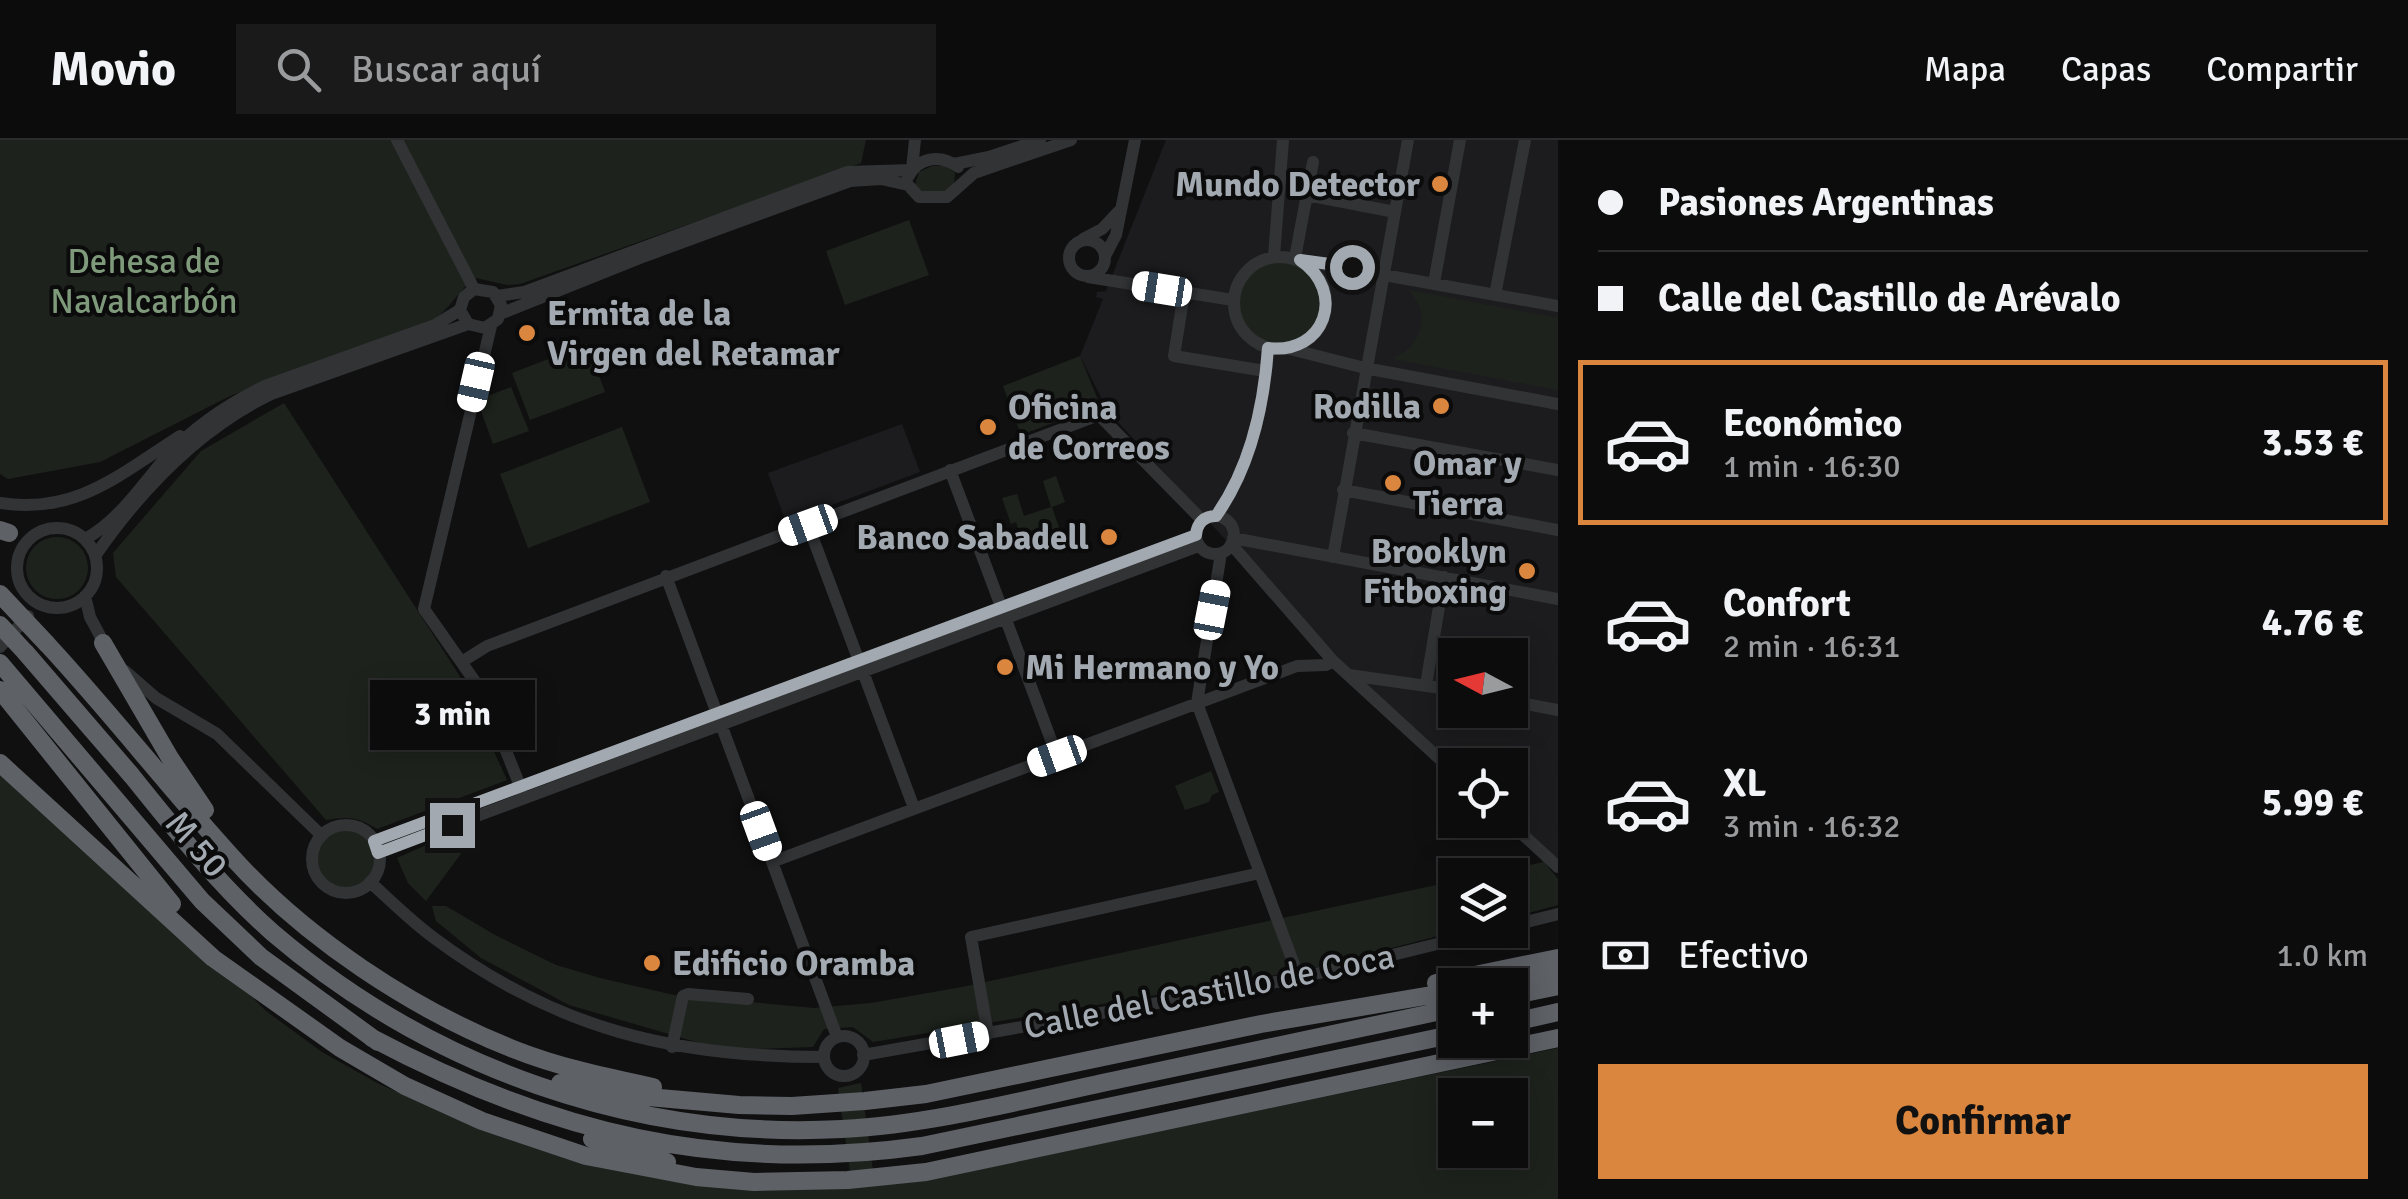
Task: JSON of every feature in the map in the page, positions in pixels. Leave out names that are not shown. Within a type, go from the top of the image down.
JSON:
[{"type":"highway","points":[[0,594],[98,699],[233,859],[315,934],[449,1021],[516,1050],[587,1072],[690,1094],[832,1103]]},
{"type":"highway","points":[[0,624],[237,899],[321,972],[393,1020],[436,1043],[546,1089],[658,1118],[766,1130],[841,1129],[1000,1104],[1438,1012]]},
{"type":"highway","points":[[103,643],[203,808],[315,934]]},
{"type":"highway","points":[[3,680],[146,876],[233,966],[282,1007]]},
{"type":"highway","name":"M 50","points":[[3,680],[202,900],[261,958],[372,1038]]},
{"type":"highway","points":[[0,763],[213,958],[340,1048],[404,1086],[482,1121],[549,1145],[638,1168],[754,1182],[877,1178],[1012,1155],[1558,1036]]},
{"type":"highway","points":[[1261,1024],[1558,958]]},
{"type":"highway","points":[[1528,979],[1558,974]]},
{"type":"highway","points":[[1528,992],[1558,986]]},
{"type":"highway","points":[[436,1043],[572,1086],[739,1105],[832,1103],[926,1094],[1261,1024],[1438,993]]},
{"type":"highway","points":[[1528,1019],[1558,1012]]},
{"type":"highway","points":[[372,1038],[415,1070],[475,1097],[604,1144],[698,1169],[791,1181]]},
{"type":"highway","points":[[372,1038],[494,1097],[606,1133],[704,1150],[844,1155],[1006,1129],[1438,1038]]},
{"type":"street","points":[[397,140],[474,289]]},
{"type":"street","points":[[915,140],[937,159]]},
{"type":"street","points":[[915,140],[908,184],[912,192],[930,200],[947,197],[974,173],[1071,140]]},
{"type":"street","points":[[954,164],[1040,140]]},
{"type":"street","points":[[1088,276],[1104,266],[1116,235],[1135,140]]},
{"type":"street","points":[[1274,256],[1284,140]]},
{"type":"street","points":[[1333,557],[1408,140]]},
{"type":"street","points":[[1434,282],[1460,140]]},
{"type":"street","points":[[1495,295],[1525,140]]},
{"type":"street","points":[[0,503],[43,506],[84,496],[264,386],[435,325],[460,310],[464,297],[474,289],[487,289],[498,296],[524,292],[847,172],[912,170],[927,160],[937,159],[959,168],[961,184]]},
{"type":"street","points":[[1297,259],[1313,162]]},
{"type":"street","points":[[94,556],[198,439],[245,407],[284,390],[479,326],[645,256],[850,181],[880,178],[908,184]]},
{"type":"street","points":[[1306,195],[1395,212]]},
{"type":"street","points":[[1120,210],[1102,229],[1070,249],[1071,268],[1078,275],[1233,300]]},
{"type":"street","points":[[1083,239],[1098,242],[1125,284]]},
{"type":"street","points":[[1558,306],[1274,256],[1250,266],[1236,287],[1233,300],[1242,330],[1268,348],[1558,404]]},
{"type":"street","points":[[1288,349],[1300,345],[1320,327],[1326,302],[1319,277],[1297,259]]},
{"type":"street","points":[[1184,293],[1174,356],[1266,371]]},
{"type":"street","points":[[498,296],[500,314]]},
{"type":"street","points":[[460,310],[479,326],[483,352],[424,610],[482,692],[522,792]]},
{"type":"street","points":[[376,847],[1197,540],[1210,518],[1228,500],[1248,455],[1268,348]]},
{"type":"street","points":[[462,662],[487,646],[666,576],[1099,415],[1210,518],[1230,523],[1197,703],[1298,978]]},
{"type":"street","points":[[84,540],[104,529],[170,452],[203,421]]},
{"type":"street","points":[[1354,433],[1558,470]]},
{"type":"street","points":[[950,470],[1057,756]]},
{"type":"street","points":[[1343,490],[1558,530]]},
{"type":"street","points":[[808,525],[914,808]]},
{"type":"street","points":[[50,528],[62,528],[84,540],[94,556],[96,577],[86,596],[68,606],[42,606],[29,598],[20,584],[17,563],[28,540],[50,528]]},
{"type":"street","points":[[3,530],[28,540]]},
{"type":"street","points":[[1197,540],[1209,553],[1229,545],[1333,557],[1558,599]]},
{"type":"street","points":[[1229,545],[1333,661],[1438,757]]},
{"type":"street","points":[[666,576],[837,1037]]},
{"type":"street","points":[[1426,685],[1444,578]]},
{"type":"street","points":[[0,616],[20,584]]},
{"type":"street","points":[[86,596],[90,617],[103,643],[127,674],[156,698],[218,734],[321,835]]},
{"type":"street","points":[[0,648],[19,623],[42,606]]},
{"type":"street","points":[[772,862],[1296,666],[1326,665],[1333,661]]},
{"type":"street","points":[[1348,674],[1438,687]]},
{"type":"street","points":[[1528,704],[1558,710]]},
{"type":"street","points":[[339,825],[368,833],[376,847],[379,864],[370,882],[361,889],[340,892],[322,883],[312,864],[321,835],[339,825]]},
{"type":"street","points":[[1527,838],[1558,867]]},
{"type":"street","points":[[988,1034],[971,937],[1260,873]]},
{"type":"street","points":[[370,882],[432,937],[490,976],[600,1027],[672,1046],[744,1056],[824,1057]]},
{"type":"street","points":[[1528,922],[1558,914]]},
{"type":"street","name":"Calle del Castillo de Coca","points":[[863,1055],[1298,978],[1438,944]]},
{"type":"street","points":[[672,1046],[682,996],[748,1000]]},
{"type":"street","points":[[837,1037],[855,1039],[863,1055],[859,1068],[847,1075],[832,1071],[824,1057],[827,1045],[837,1037]]},
{"type":"shaded area","points":[[1166,140],[1558,140],[1558,866],[1528,837],[1528,748],[1438,750],[1336,661],[1108,411],[1080,356],[1103,299],[1096,297],[1097,292],[1106,291]]},
{"type":"shaded area","points":[[902,424],[920,472],[786,522],[768,473]]},
{"type":"green space","name":"Dehesa de Navalcarbón","points":[[0,140],[866,140],[861,163],[520,284],[476,278],[436,318],[230,396],[100,462],[8,479],[0,474]]},
{"type":"green space","points":[[932,166],[946,166],[955,173],[954,185],[945,192],[921,193],[915,185],[919,172]]},
{"type":"green space","points":[[909,220],[929,275],[845,305],[826,251]]},
{"type":"green space","points":[[1280,261],[1296,264],[1310,273],[1319,287],[1319,319],[1310,333],[1296,342],[1280,345],[1264,342],[1250,333],[1241,319],[1238,303],[1241,287],[1250,273],[1264,264]]},
{"type":"green space","points":[[1408,290],[1558,318],[1558,390],[1393,359],[1411,346],[1420,328],[1420,309]]},
{"type":"green space","points":[[587,344],[605,392],[530,420],[512,373]]},
{"type":"green space","points":[[1080,356],[1100,405],[1021,435],[1003,386]]},
{"type":"green space","points":[[511,387],[529,431],[493,444],[480,408],[482,398]]},
{"type":"green space","points":[[284,403],[459,675],[507,780],[377,829],[353,818],[326,820],[116,577],[113,553],[201,451]]},
{"type":"green space","points":[[622,427],[650,502],[528,548],[500,474]]},
{"type":"green space","points":[[1056,476],[1065,502],[1052,507],[1061,533],[1025,549],[1002,498],[1017,494],[1024,516],[1051,507],[1043,481]]},
{"type":"green space","points":[[57,537],[79,546],[88,568],[79,590],[57,599],[35,590],[26,568],[35,546]]},
{"type":"green space","points":[[0,763],[266,1011],[322,1052],[379,1084],[501,1137],[574,1160],[852,1186],[838,1088],[861,1083],[875,1185],[927,1180],[1510,1058],[1528,1058],[1528,1054],[1558,1048],[1558,1199],[0,1199]]},
{"type":"green space","points":[[1211,771],[1219,792],[1209,802],[1185,810],[1175,786]]},
{"type":"green space","points":[[346,830],[367,838],[375,859],[367,880],[346,888],[325,880],[317,859],[325,838]]},
{"type":"green space","points":[[442,838],[463,851],[426,901],[408,883],[397,858]]},
{"type":"green space","points":[[1544,862],[1558,879],[1558,905],[1528,913],[1528,865]]},
{"type":"green space","points":[[1438,885],[1438,936],[1306,970],[873,1042],[853,1027],[824,1029],[813,1047],[724,1050],[569,1005],[481,958],[436,921],[432,906],[446,906],[556,965],[674,995],[814,1008],[871,1003]]},
{"type":"place","name":"Mundo Detector","points":[[1440,184]]},
{"type":"place","name":"Ermita de la Virgen del Retamar","points":[[527,333]]},
{"type":"place","name":"Rodilla","points":[[1441,406]]},
{"type":"place","name":"Oficina de Correos","points":[[988,427]]},
{"type":"place","name":"Omar y Tierra","points":[[1393,483]]},
{"type":"place","name":"Banco Sabadell","points":[[1109,537]]},
{"type":"place","name":"Brooklyn Fitboxing","points":[[1527,571]]},
{"type":"place","name":"Mi Hermano y Yo","points":[[1005,667]]},
{"type":"place","name":"Edificio Oramba","points":[[652,963]]},
{"type":"route","points":[[452,825],[378,853],[374,841],[1196,535],[1199,524],[1216,516],[1228,500],[1248,455],[1268,348],[1300,345],[1320,327],[1325,315],[1324,289],[1319,277],[1300,260],[1352,267]]}]
